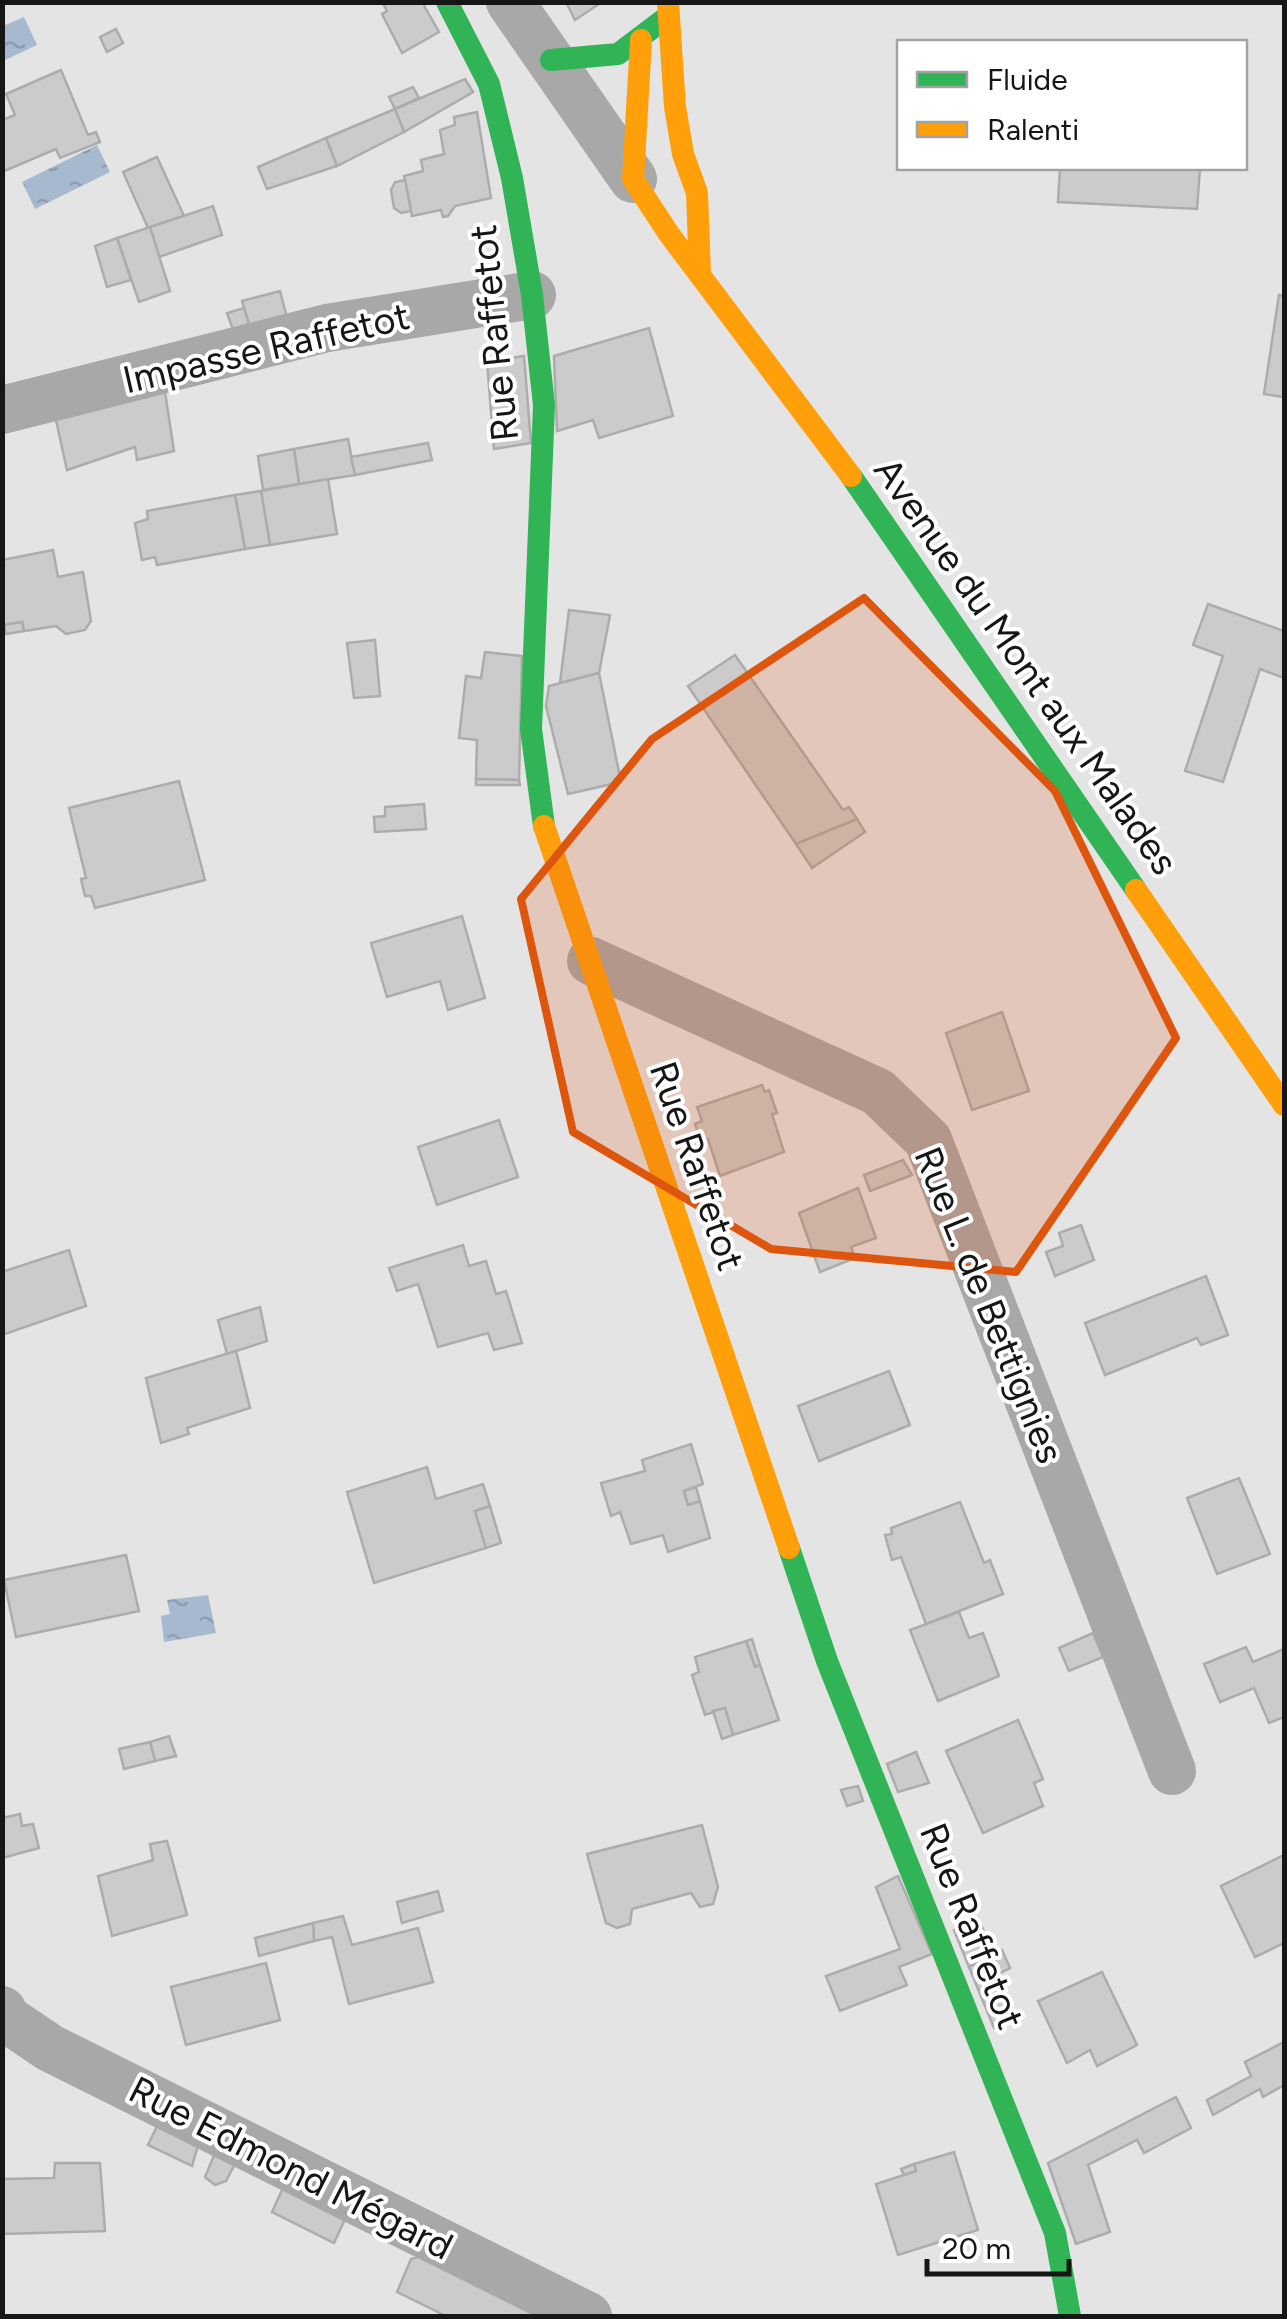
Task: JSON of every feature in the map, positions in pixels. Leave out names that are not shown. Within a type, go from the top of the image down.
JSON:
[{"type":"street","name":"Rue Raffetot","points":[[448,2],[489,84],[512,178],[532,295],[544,405],[531,729],[544,826],[827,1661],[1055,2233],[1070,2316]]},
{"type":"street","points":[[510,2],[633,179]]},
{"type":"street","points":[[551,60],[618,54],[641,40],[667,10]]},
{"type":"street","points":[[667,10],[678,123],[697,193],[700,274]]},
{"type":"street","points":[[633,179],[641,40]]},
{"type":"street","name":"Avenue du Mont aux Malades","points":[[633,179],[854,480],[1284,1105]]},
{"type":"street","name":"Impasse Raffetot","points":[[2,410],[327,328],[532,295]]},
{"type":"street","name":"Rue L. de Bettignies","points":[[590,961],[878,1092],[928,1140],[1172,1771]]},
{"type":"street","name":"Rue Edmond Mégard","points":[[2,2010],[7,2018],[50,2048],[588,2316]]},
{"type":"highlighted area","points":[[864,598],[1055,791],[1176,1038],[1016,1272],[771,1249],[573,1132],[521,899],[652,739]]},
{"type":"water","points":[[24,17],[37,45],[3,61],[3,26]]},
{"type":"water","points":[[97,145],[110,172],[35,209],[22,182]]},
{"type":"water","points":[[208,1595],[216,1633],[164,1642],[161,1616],[170,1614],[167,1600]]},
{"type":"building","points":[[382,2],[422,2],[439,32],[402,53],[382,14],[387,11]]},
{"type":"building","points":[[566,2],[602,2],[575,20]]},
{"type":"building","points":[[116,29],[123,43],[107,52],[100,37]]},
{"type":"building","points":[[61,70],[88,135],[96,132],[100,142],[60,158],[56,149],[2,172],[2,120],[15,115],[6,94]]},
{"type":"building","points":[[465,79],[473,92],[404,132],[395,109]]},
{"type":"building","points":[[413,87],[419,98],[395,109],[389,97]]},
{"type":"building","points":[[395,109],[404,132],[337,166],[326,138]]},
{"type":"building","points":[[477,112],[491,198],[455,206],[448,216],[443,217],[441,210],[412,216],[404,176],[423,171],[421,160],[444,154],[440,130],[455,125],[454,117]]},
{"type":"building","points":[[326,138],[337,166],[267,189],[258,167]]},
{"type":"building","points":[[157,157],[184,216],[148,228],[123,172]]},
{"type":"building","points":[[1060,170],[1200,170],[1197,209],[1058,202]]},
{"type":"building","points":[[405,180],[411,211],[401,213],[394,208],[391,190],[395,182]]},
{"type":"building","points":[[213,206],[222,235],[159,257],[150,227]]},
{"type":"building","points":[[150,227],[170,291],[139,302],[117,238]]},
{"type":"building","points":[[117,238],[131,280],[107,287],[95,246]]},
{"type":"building","points":[[280,291],[289,325],[252,334],[242,301]]},
{"type":"building","points":[[1279,295],[1284,296],[1284,397],[1264,394]]},
{"type":"building","points":[[244,308],[252,334],[236,338],[227,313]]},
{"type":"building","points":[[649,328],[673,416],[599,438],[593,420],[557,431],[554,356]]},
{"type":"building","points":[[524,356],[531,443],[494,449],[487,361]]},
{"type":"building","points":[[165,392],[174,451],[137,460],[135,447],[67,470],[56,420]]},
{"type":"building","points":[[348,439],[355,475],[299,484],[294,449]]},
{"type":"building","points":[[428,443],[432,460],[355,475],[351,457]]},
{"type":"building","points":[[294,449],[299,484],[263,490],[258,456]]},
{"type":"building","points":[[328,479],[337,534],[270,545],[261,491]]},
{"type":"building","points":[[261,491],[270,545],[245,549],[235,495]]},
{"type":"building","points":[[235,495],[245,549],[157,565],[155,557],[142,560],[135,523],[148,519],[147,511]]},
{"type":"building","points":[[53,550],[58,577],[83,572],[91,621],[85,630],[66,634],[56,626],[24,631],[22,622],[4,625],[2,635],[2,560]]},
{"type":"building","points":[[1208,604],[1284,631],[1284,678],[1260,669],[1223,782],[1185,771],[1223,656],[1193,645]]},
{"type":"building","points":[[569,610],[610,615],[599,673],[560,683]]},
{"type":"building","points":[[22,622],[24,631],[6,634],[4,625]]},
{"type":"building","points":[[375,640],[380,696],[354,698],[347,643]]},
{"type":"building","points":[[485,652],[522,656],[519,780],[476,779],[477,740],[459,738],[466,676],[481,678]]},
{"type":"building","points":[[735,655],[843,810],[849,807],[857,819],[796,844],[688,686]]},
{"type":"building","points":[[599,673],[621,782],[568,794],[546,706],[549,686]]},
{"type":"building","points":[[476,779],[519,780],[520,785],[476,785]]},
{"type":"building","points":[[179,781],[205,880],[95,908],[91,896],[85,896],[81,879],[86,878],[69,808]]},
{"type":"building","points":[[424,804],[426,829],[375,832],[374,817],[385,816],[385,807]]},
{"type":"building","points":[[857,819],[865,832],[812,868],[796,844]]},
{"type":"building","points":[[462,916],[485,998],[448,1010],[440,981],[387,997],[371,943]]},
{"type":"building","points":[[1002,1012],[1029,1091],[972,1110],[946,1033]]},
{"type":"building","points":[[762,1085],[765,1092],[769,1090],[777,1113],[772,1114],[784,1152],[720,1176],[708,1139],[701,1142],[695,1124],[702,1121],[697,1107]]},
{"type":"building","points":[[499,1120],[518,1177],[437,1205],[418,1147]]},
{"type":"building","points":[[903,1160],[912,1175],[870,1191],[864,1175]]},
{"type":"building","points":[[858,1188],[876,1238],[851,1247],[855,1258],[820,1272],[799,1213]]},
{"type":"building","points":[[1081,1225],[1094,1260],[1055,1276],[1046,1252],[1063,1246],[1059,1233]]},
{"type":"building","points":[[463,1245],[469,1266],[486,1261],[496,1294],[506,1291],[522,1343],[494,1350],[488,1333],[438,1347],[418,1284],[397,1291],[389,1268]]},
{"type":"building","points":[[69,1250],[86,1306],[2,1335],[2,1272]]},
{"type":"building","points":[[1206,1276],[1228,1335],[1201,1345],[1197,1338],[1105,1375],[1085,1323]]},
{"type":"building","points":[[260,1307],[267,1341],[227,1354],[218,1320]]},
{"type":"building","points":[[236,1351],[250,1408],[187,1428],[189,1434],[161,1443],[146,1378]]},
{"type":"building","points":[[889,1371],[910,1425],[819,1461],[798,1406]]},
{"type":"building","points":[[691,1444],[703,1484],[684,1491],[688,1505],[700,1501],[710,1538],[668,1552],[663,1535],[631,1544],[620,1512],[611,1516],[601,1483],[645,1471],[642,1460]]},
{"type":"building","points":[[427,1467],[436,1499],[483,1484],[490,1506],[475,1511],[486,1548],[374,1583],[347,1492]]},
{"type":"building","points":[[1239,1478],[1270,1554],[1217,1574],[1187,1498]]},
{"type":"building","points":[[696,1487],[700,1501],[688,1505],[684,1491]]},
{"type":"building","points":[[960,1502],[984,1563],[990,1560],[1003,1594],[926,1624],[901,1557],[892,1560],[885,1535],[892,1534],[891,1528]]},
{"type":"building","points":[[490,1506],[501,1543],[486,1548],[475,1511]]},
{"type":"building","points":[[126,1555],[139,1611],[16,1637],[4,1580]]},
{"type":"building","points":[[959,1612],[969,1638],[983,1633],[999,1676],[938,1701],[910,1630]]},
{"type":"building","points":[[1093,1633],[1103,1657],[1069,1671],[1059,1648]]},
{"type":"building","points":[[752,1639],[760,1665],[755,1667],[746,1641]]},
{"type":"building","points":[[746,1641],[755,1667],[760,1665],[779,1720],[733,1735],[725,1708],[705,1715],[692,1675],[699,1672],[695,1657]]},
{"type":"building","points":[[1246,1647],[1253,1662],[1284,1649],[1284,1717],[1269,1723],[1254,1688],[1220,1702],[1204,1664]]},
{"type":"building","points":[[725,1708],[733,1735],[722,1739],[713,1711]]},
{"type":"building","points":[[1018,1720],[1043,1779],[1034,1783],[1043,1806],[983,1833],[946,1751]]},
{"type":"building","points":[[169,1736],[176,1756],[155,1761],[150,1742]]},
{"type":"building","points":[[150,1742],[155,1761],[124,1769],[119,1749]]},
{"type":"building","points":[[916,1752],[929,1783],[898,1792],[887,1764]]},
{"type":"building","points":[[858,1786],[863,1801],[847,1806],[841,1790]]},
{"type":"building","points":[[20,1814],[22,1826],[33,1824],[39,1848],[2,1858],[2,1818]]},
{"type":"building","points":[[702,1825],[718,1887],[713,1904],[700,1907],[691,1893],[632,1909],[630,1924],[617,1928],[606,1923],[587,1854]]},
{"type":"building","points":[[167,1841],[187,1915],[112,1936],[98,1876],[153,1860],[150,1844]]},
{"type":"building","points":[[1284,1855],[1284,1943],[1255,1957],[1221,1886]]},
{"type":"building","points":[[898,1876],[932,1954],[899,1967],[907,1985],[840,2011],[826,1976],[900,1949],[876,1887]]},
{"type":"building","points":[[438,1891],[443,1911],[402,1923],[397,1902]]},
{"type":"building","points":[[343,1916],[352,1945],[418,1928],[433,1982],[349,2004],[332,1937],[314,1941],[313,1923]]},
{"type":"building","points":[[978,1918],[994,1954],[969,1967],[954,1930]]},
{"type":"building","points":[[313,1923],[314,1941],[259,1956],[255,1938]]},
{"type":"building","points":[[1002,1950],[1010,1968],[995,1976],[1011,2019],[994,2028],[969,1967]]},
{"type":"building","points":[[266,1963],[280,2020],[186,2045],[171,1987]]},
{"type":"building","points":[[1102,1972],[1137,2045],[1097,2066],[1090,2050],[1067,2063],[1038,2001]]},
{"type":"building","points":[[1284,2042],[1284,2085],[1263,2097],[1260,2089],[1213,2115],[1207,2100],[1251,2076],[1245,2062]]},
{"type":"building","points":[[1176,2097],[1191,2128],[1144,2153],[1137,2140],[1088,2165],[1110,2232],[1076,2244],[1048,2163]]},
{"type":"building","points":[[160,2120],[200,2139],[192,2166],[148,2145]]},
{"type":"building","points":[[217,2148],[238,2158],[226,2181],[215,2185],[205,2177]]},
{"type":"building","points":[[954,2152],[978,2230],[898,2255],[876,2184],[916,2171],[914,2164]]},
{"type":"building","points":[[55,2163],[100,2163],[105,2231],[2,2234],[2,2179],[54,2178]]},
{"type":"building","points":[[914,2164],[916,2171],[904,2175],[901,2169]]},
{"type":"building","points":[[283,2188],[346,2217],[334,2243],[272,2212]]},
{"type":"building","points":[[421,2256],[540,2316],[446,2316],[397,2292],[411,2259]]},
{"type":"traffic: fast","points":[[447,2],[489,84],[512,178],[532,295],[544,405],[531,729],[544,826]]},
{"type":"traffic: fast","points":[[551,60],[618,54],[663,20]]},
{"type":"traffic: fast","points":[[851,476],[1136,890]]},
{"type":"traffic: fast","points":[[789,1548],[827,1661],[1055,2233],[1070,2316]]},
{"type":"traffic: slow","points":[[668,2],[675,107],[683,154],[697,193],[700,274]]},
{"type":"traffic: slow","points":[[641,40],[633,179],[669,234],[851,476]]},
{"type":"traffic: slow","points":[[544,826],[789,1548]]},
{"type":"traffic: slow","points":[[1136,890],[1284,1105]]}]
